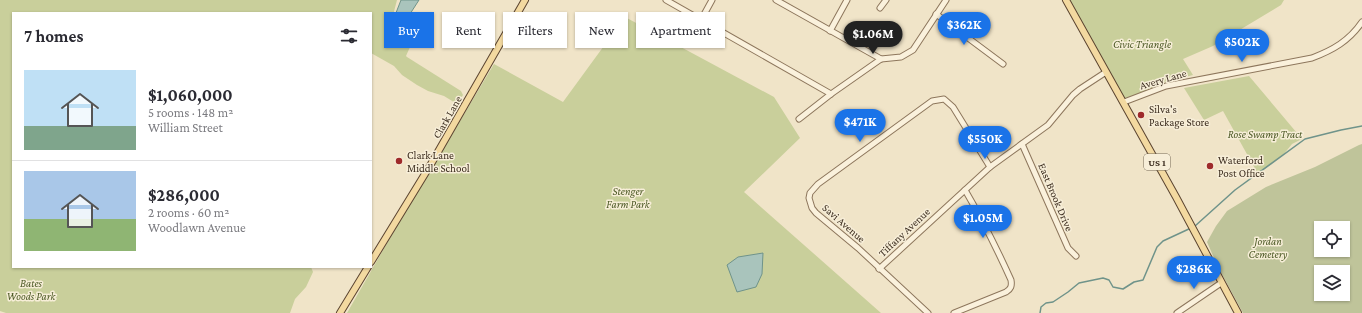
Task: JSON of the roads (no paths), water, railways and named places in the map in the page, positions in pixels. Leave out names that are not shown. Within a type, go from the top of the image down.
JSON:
[{"type":"main road","name":"Clark Lane","points":[[372,260],[431,164],[525,0]]},
{"type":"main road","name":"US 1","points":[[1066,0],[1124,102],[1238,313]]},
{"type":"main road","points":[[340,313],[367,268]]},
{"type":"street","points":[[666,0],[687,12]]},
{"type":"street","points":[[705,12],[712,0]]},
{"type":"street","points":[[776,0],[881,59]]},
{"type":"street","points":[[830,31],[847,0]]},
{"type":"street","points":[[880,8],[886,0]]},
{"type":"street","points":[[799,119],[831,94],[881,59],[901,57],[912,50],[945,0]]},
{"type":"street","points":[[936,14],[1003,64]]},
{"type":"street","name":"Avery Lane","points":[[1124,102],[1166,86],[1312,58],[1327,53],[1339,46],[1351,36],[1362,22]]},
{"type":"street","points":[[725,34],[831,94]]},
{"type":"street","name":"Tiffany Avenue","points":[[879,269],[990,167],[1048,125],[1073,95],[1106,72]]},
{"type":"street","name":"Savi Avenue","points":[[879,269],[858,248],[816,213],[812,208],[809,198],[810,193],[814,188],[932,101],[938,99],[944,99],[953,107],[990,167]]},
{"type":"street","name":"East Brook Drive","points":[[1022,144],[1068,248],[1076,256]]},
{"type":"street","points":[[954,313],[1006,292],[1011,288],[1011,280],[998,250],[982,218],[965,190]]},
{"type":"street","points":[[879,269],[928,313]]},
{"type":"street","points":[[1177,313],[1221,283]]},
{"type":"water","points":[[401,0],[419,0],[411,12],[396,12]]},
{"type":"water","points":[[763,253],[762,274],[756,287],[737,292],[727,265],[738,257]]},
{"type":"waterway","points":[[1195,226],[1235,190],[1305,139],[1362,126]]},
{"type":"waterway","points":[[1040,313],[1041,307],[1046,303],[1053,302],[1079,283],[1103,278],[1109,280],[1113,287],[1123,289],[1134,282],[1143,280],[1157,247],[1163,241],[1191,228]]},
{"type":"place","name":"Silva's Package Store","points":[[1141,115]]},
{"type":"place","name":"Clark Lane Middle School","points":[[399,161]]},
{"type":"place","name":"Waterford Post Office","points":[[1210,166]]},
{"type":"park label","name":"Civic Triangle","points":[[1142,44]]},
{"type":"park label","name":"Rose Swamp Tract","points":[[1265,134]]},
{"type":"park label","name":"Stenger Farm Park","points":[[628,197]]},
{"type":"park label","name":"Jordan Cemetery","points":[[1268,247]]},
{"type":"park label","name":"Bates Woods Park","points":[[31,289]]}]
